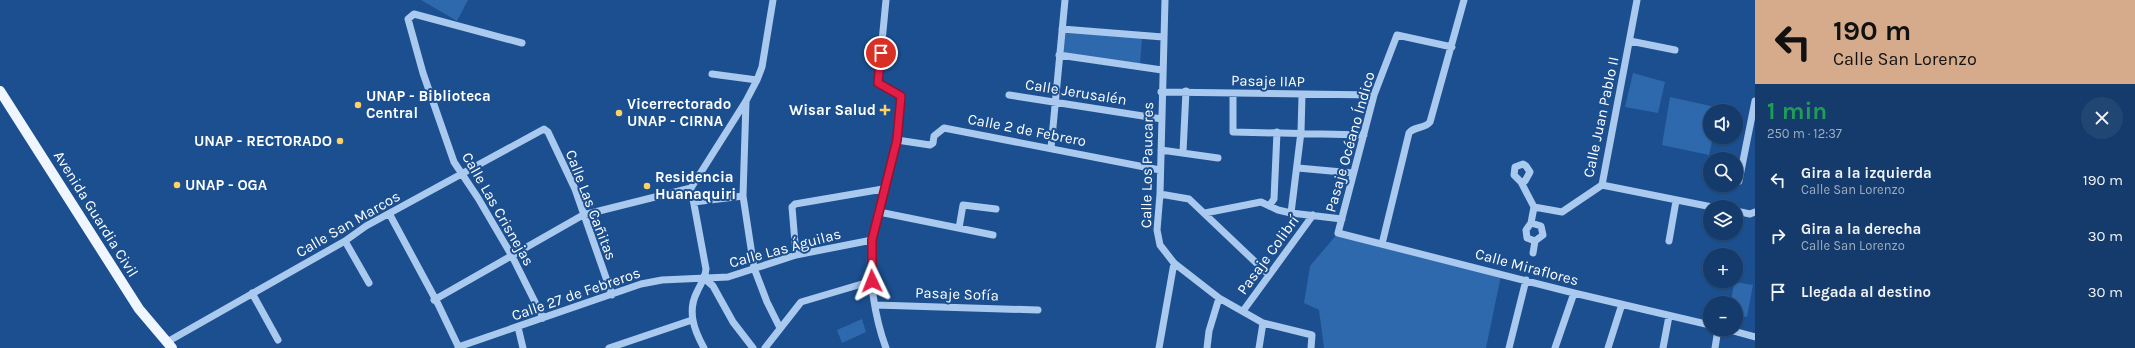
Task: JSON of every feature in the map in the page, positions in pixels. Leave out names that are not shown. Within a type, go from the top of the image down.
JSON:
[{"type":"main road","name":"Avenida Guardia Civil","points":[[0,91],[139,309],[169,345]]},
{"type":"street","points":[[434,300],[583,215],[691,188],[746,101],[757,80],[762,67],[773,0]]},
{"type":"street","points":[[886,0],[878,83],[901,96],[897,140],[872,240],[872,281],[886,348]]},
{"type":"street","points":[[1051,148],[1065,0]]},
{"type":"street","name":"Calle Los Paucares","points":[[1165,0],[1161,92],[1162,119],[1160,194],[1157,230],[1160,245],[1174,263],[1218,298],[1263,323],[1312,335],[1311,348]]},
{"type":"street","points":[[1382,244],[1409,133],[1412,130],[1428,125],[1430,122],[1464,0]]},
{"type":"street","name":"Calle Juan Pablo II","points":[[1534,207],[1562,212],[1602,185],[1638,0]]},
{"type":"street","name":"Calle Las Crisnejas","points":[[522,44],[414,14],[408,19],[423,73],[454,162],[478,198],[512,256],[544,318]]},
{"type":"street","points":[[1062,29],[1163,37]]},
{"type":"street","name":"Pasaje Océano Índico","points":[[1338,233],[1374,95],[1397,35],[1452,47]]},
{"type":"street","points":[[1630,41],[1675,50]]},
{"type":"street","points":[[1060,55],[1162,70]]},
{"type":"street","points":[[712,74],[757,80]]},
{"type":"street","points":[[1183,152],[1186,91]]},
{"type":"street","name":"Pasaje IIAP","points":[[1161,92],[1186,91],[1302,95],[1374,95]]},
{"type":"street","points":[[1233,93],[1233,132],[1301,132],[1364,135]]},
{"type":"street","name":"Calle Jerusalén","points":[[1009,94],[1055,103],[1162,119]]},
{"type":"street","points":[[1291,213],[1298,168],[1302,95]]},
{"type":"street","points":[[746,101],[743,196],[754,268],[766,302],[780,328]]},
{"type":"street","points":[[1743,161],[1755,101]]},
{"type":"street","name":"Calle 2 de Febrero","points":[[897,140],[930,145],[933,143],[934,136],[944,128],[1160,170]]},
{"type":"street","name":"Calle San Marcos","points":[[169,345],[252,293],[345,241],[366,226],[390,215],[542,129]]},
{"type":"street","name":"Calle Las Cañitas","points":[[542,129],[548,132],[574,189],[612,295]]},
{"type":"street","points":[[1269,206],[1274,199],[1276,132]]},
{"type":"street","points":[[1161,150],[1218,158]]},
{"type":"street","points":[[1298,168],[1353,173]]},
{"type":"street","points":[[1521,182],[1534,207],[1531,223],[1526,230],[1526,234],[1530,240],[1535,241]]},
{"type":"street","points":[[1602,185],[1703,206]]},
{"type":"street","points":[[691,188],[706,269],[705,279],[693,299],[692,320],[697,336],[704,348]]},
{"type":"street","points":[[796,255],[792,207],[795,204],[884,189]]},
{"type":"street","points":[[1160,194],[1189,199],[1269,275]]},
{"type":"street","points":[[694,202],[743,196]]},
{"type":"street","points":[[1669,241],[1676,201]]},
{"type":"street","points":[[1205,213],[1261,202],[1291,213],[1342,219]]},
{"type":"street","points":[[959,228],[963,205],[996,209]]},
{"type":"street","points":[[879,212],[993,235]]},
{"type":"street","points":[[1743,212],[1750,214],[1755,212]]},
{"type":"street","points":[[390,215],[458,347]]},
{"type":"street","name":"Pasaje Colibrí","points":[[1243,311],[1313,215]]},
{"type":"street","points":[[1531,223],[1541,226],[1543,230],[1543,236],[1535,241],[1533,253]]},
{"type":"street","name":"Calle Miraflores","points":[[1338,233],[1574,293],[1703,323]]},
{"type":"street","name":"Calle Las Águilas","points":[[705,279],[728,277],[796,255],[872,240]]},
{"type":"street","points":[[345,241],[369,283]]},
{"type":"street","points":[[1159,348],[1174,263]]},
{"type":"street","name":"Calle 27 de Febreros","points":[[458,347],[641,284],[662,280],[688,278],[705,279]]},
{"type":"street","points":[[705,279],[713,286],[733,322],[753,348]]},
{"type":"street","points":[[1509,348],[1526,280]]},
{"type":"street","points":[[765,348],[801,302],[872,281]]},
{"type":"street","points":[[252,293],[278,340]]},
{"type":"street","points":[[1555,348],[1574,293]]},
{"type":"street","points":[[1207,348],[1209,331],[1218,298]]},
{"type":"street","points":[[1608,348],[1622,304]]},
{"type":"street","name":"Pasaje Sofía","points":[[876,305],[1038,310]]},
{"type":"street","points":[[1663,348],[1669,316]]},
{"type":"street","points":[[609,348],[692,320]]},
{"type":"street","points":[[1259,348],[1263,323]]},
{"type":"street","points":[[518,327],[523,348]]},
{"type":"street","points":[[1743,333],[1755,336]]},
{"type":"street","points":[[1715,348],[1717,336]]},
{"type":"shaded area","points":[[421,0],[468,0],[457,21]]},
{"type":"shaded area","points":[[1064,29],[1142,38],[1140,65],[1062,54]]},
{"type":"shaded area","points":[[1633,73],[1665,82],[1658,113],[1625,107]]},
{"type":"shaded area","points":[[1670,97],[1703,104],[1703,144],[1711,144],[1710,152],[1703,152],[1703,154],[1662,145]]},
{"type":"shaded area","points":[[1338,233],[1502,271],[1486,348],[1324,348],[1319,310],[1304,303],[1310,266]]},
{"type":"shaded area","points":[[1743,283],[1753,285],[1747,317],[1743,316],[1743,296],[1732,296],[1733,288],[1743,288]]},
{"type":"shaded area","points":[[862,319],[866,332],[842,343],[837,330]]},
{"type":"place","name":"UNAP - Biblioteca Central","points":[[358,105]]},
{"type":"place","name":"Wisar Salud","points":[[885,110]]},
{"type":"place","name":"Vicerrectorado UNAP - CIRNA","points":[[619,113]]},
{"type":"place","name":"UNAP - RECTORADO","points":[[340,141]]},
{"type":"place","name":"UNAP - OGA","points":[[177,185]]},
{"type":"place","name":"Residencia Huanaquiri","points":[[647,186]]},
{"type":"route","points":[[872,281],[872,240],[897,140],[901,96],[878,83],[881,53]]}]
